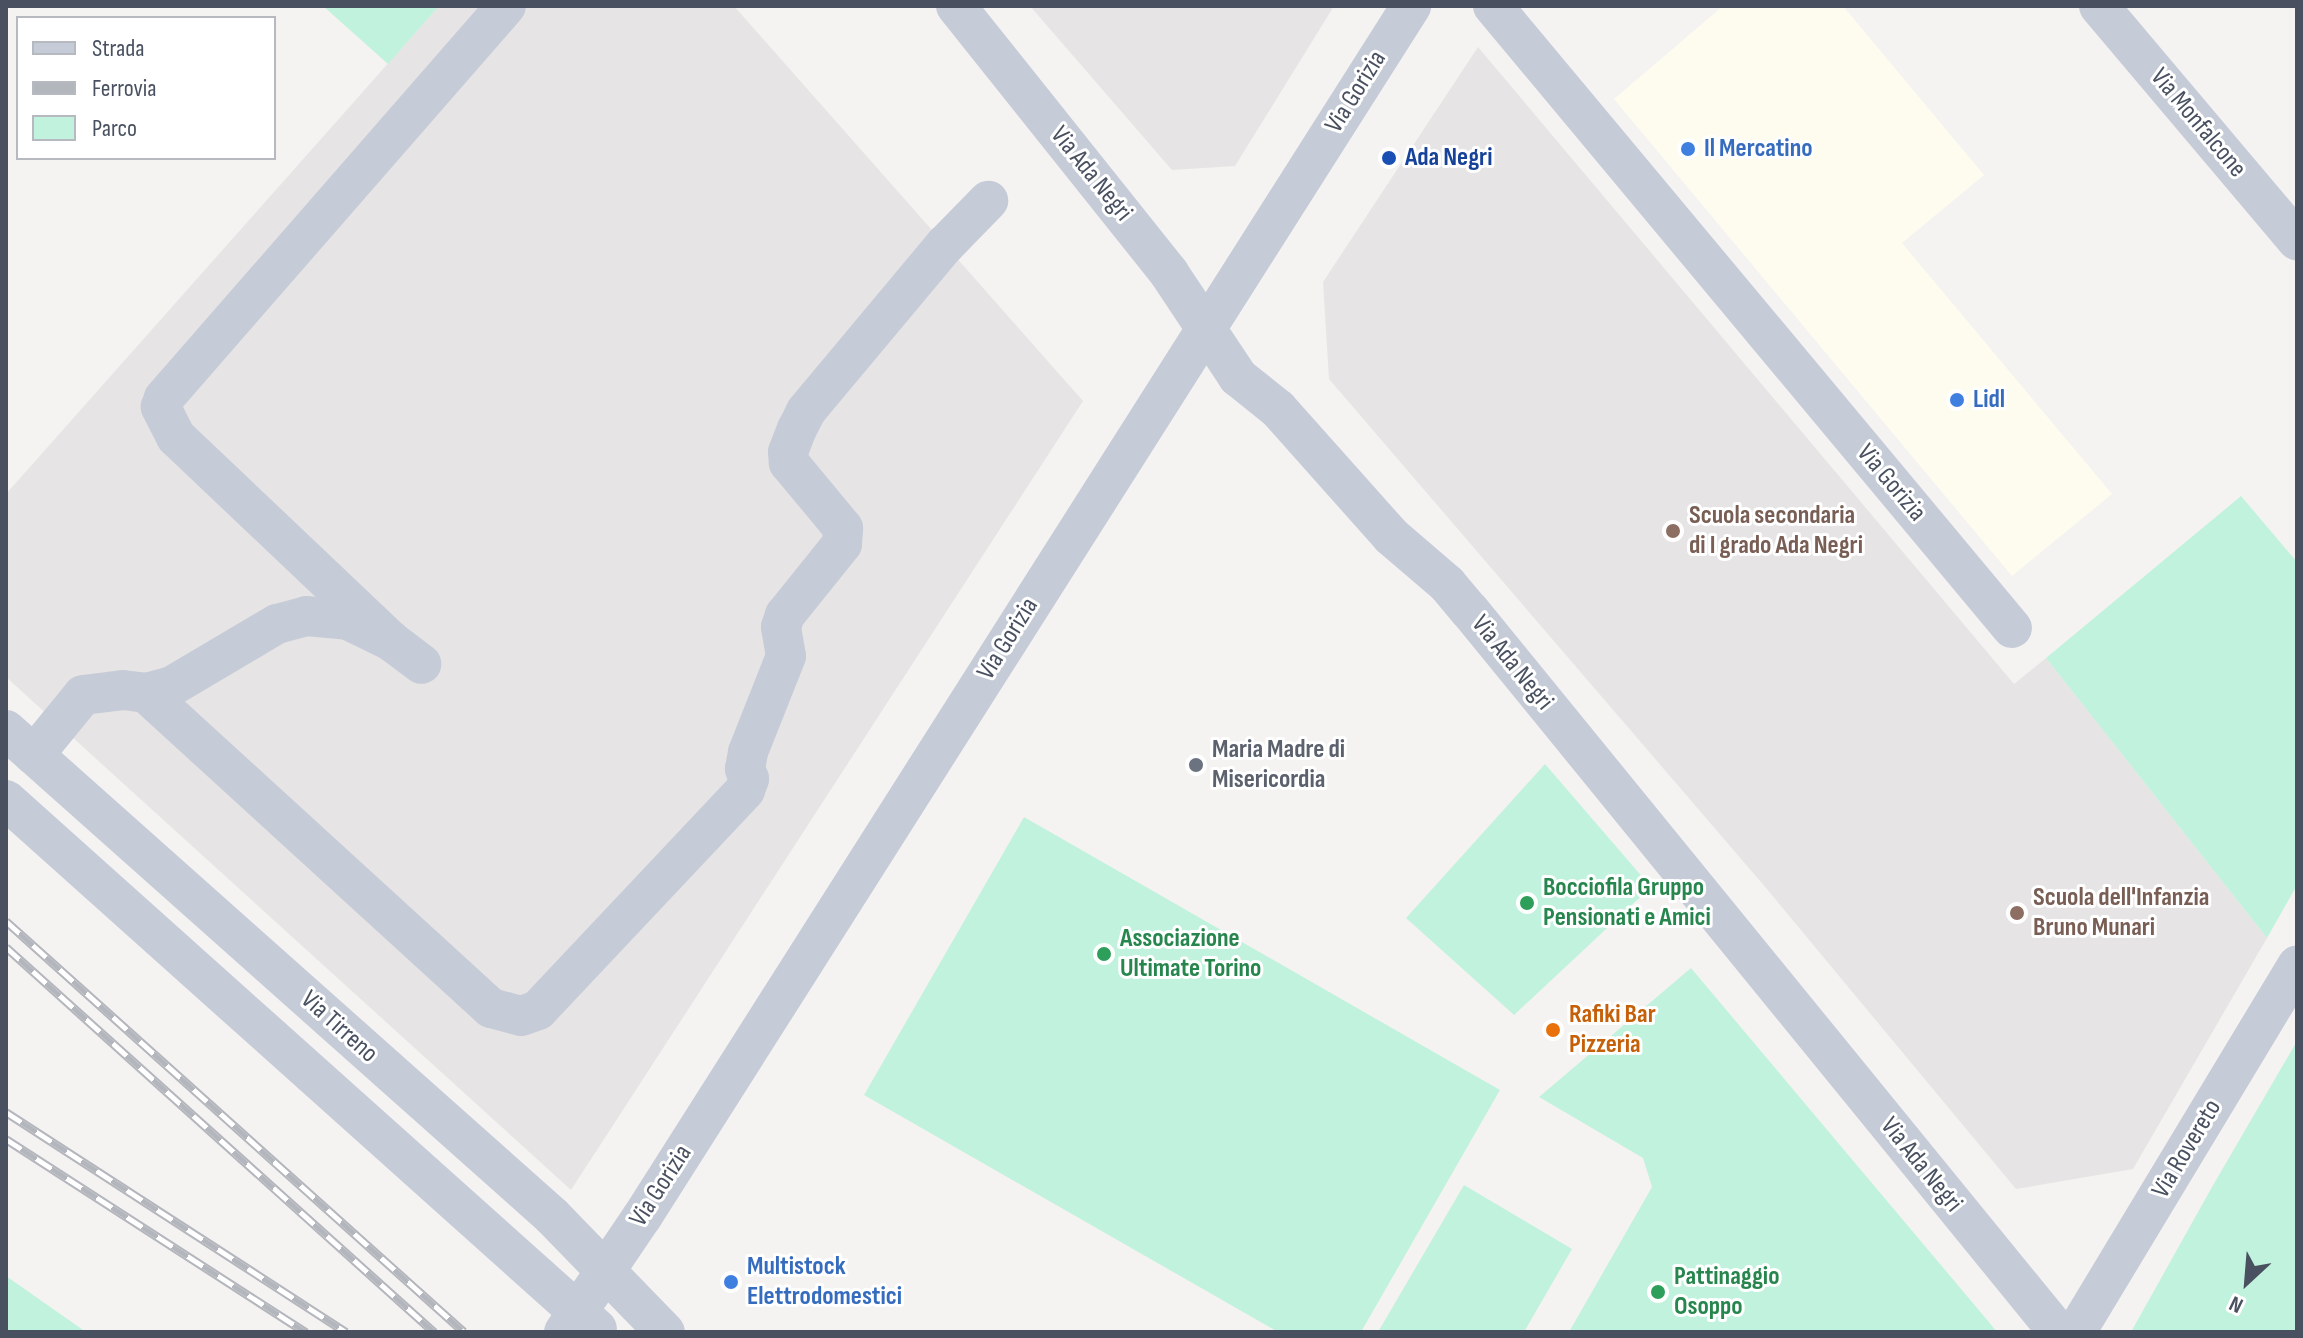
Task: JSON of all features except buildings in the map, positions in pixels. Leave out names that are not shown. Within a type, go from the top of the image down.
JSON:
[{"type":"street","points":[[20,743],[83,695],[123,690],[146,693],[172,686],[277,624],[306,616],[348,620],[406,653],[176,437],[161,407],[164,398],[506,6]]},
{"type":"street","name":"Via Ada Negri","points":[[956,6],[1169,273],[1238,377],[1278,409],[1391,536],[1447,584],[2058,1332]]},
{"type":"street","name":"Via Gorizia","points":[[581,1326],[605,1272],[1411,6]]},
{"type":"street","name":"Via Gorizia","points":[[1493,6],[2012,628]]},
{"type":"street","name":"Via Monfalcone","points":[[2099,6],[2134,22],[2297,240]]},
{"type":"street","points":[[146,693],[491,1008],[521,1016],[538,1010],[745,790],[749,779],[745,769],[748,752],[786,656],[781,627],[785,615],[842,544],[843,528],[789,463],[788,452],[797,429],[815,399],[945,245],[988,201]]},
{"type":"street","name":"Via Tirreno","points":[[20,743],[552,1216],[665,1332]]},
{"type":"street","name":"Via Tirreno","points":[[6,800],[581,1326]]},
{"type":"street","name":"Via Rovereto","points":[[2076,1332],[2297,965]]},
{"type":"shaded area","points":[[439,6],[734,6],[1083,401],[571,1190],[6,677],[6,494]]},
{"type":"shaded area","points":[[1030,6],[1334,6],[1235,166],[1172,170]]},
{"type":"shaded area","points":[[1723,6],[1843,6],[1984,175],[1902,243],[2112,494],[2012,576],[1614,99]]},
{"type":"shaded area","name":"Scuola secondaria di I grado Ada Negri","points":[[1478,47],[2014,684],[2046,658],[2267,938],[2133,1169],[2016,1189],[1766,888],[1329,379],[1323,282]]},
{"type":"green space","points":[[323,6],[439,6],[388,64]]},
{"type":"green space","points":[[2241,496],[2297,562],[2297,885],[2267,938],[2046,658]]},
{"type":"green space","name":"Bocciofila Gruppo Pensionati e Amici","points":[[1545,764],[1651,887],[1514,1015],[1406,918]]},
{"type":"green space","name":"Associazione Ultimate Torino","points":[[1024,817],[1500,1090],[1361,1332],[1278,1332],[864,1095]]},
{"type":"green space","points":[[1691,968],[1997,1332],[1569,1332],[1652,1187],[1643,1158],[1539,1097]]},
{"type":"green space","points":[[2297,1041],[2297,1332],[2131,1332],[2212,1187]]},
{"type":"green space","points":[[1464,1185],[1572,1249],[1524,1332],[1378,1332]]},
{"type":"green space","points":[[6,1276],[86,1332],[6,1332]]},
{"type":"railway","points":[[6,921],[464,1332]]},
{"type":"railway","points":[[6,947],[434,1332]]},
{"type":"railway","points":[[6,1112],[346,1332]]},
{"type":"railway","points":[[6,1139],[306,1332]]},
{"type":"place","name":"Il Mercatino","points":[[1688,149]]},
{"type":"place","name":"Ada Negri","points":[[1389,158]]},
{"type":"place","name":"Lidl","points":[[1957,400]]},
{"type":"place","name":"Scuola secondaria di I grado Ada Negri","points":[[1673,531]]},
{"type":"place","name":"Maria Madre di Misericordia","points":[[1196,765]]},
{"type":"place","name":"Bocciofila Gruppo Pensionati e Amici","points":[[1527,903]]},
{"type":"place","name":"Scuola dell'Infanzia Bruno Munari","points":[[2017,913]]},
{"type":"place","name":"Associazione Ultimate Torino","points":[[1104,954]]},
{"type":"place","name":"Rafiki Bar Pizzeria","points":[[1553,1030]]},
{"type":"place","name":"Multistock Elettrodomestici","points":[[731,1282]]},
{"type":"place","name":"Pattinaggio Osoppo","points":[[1658,1292]]}]
